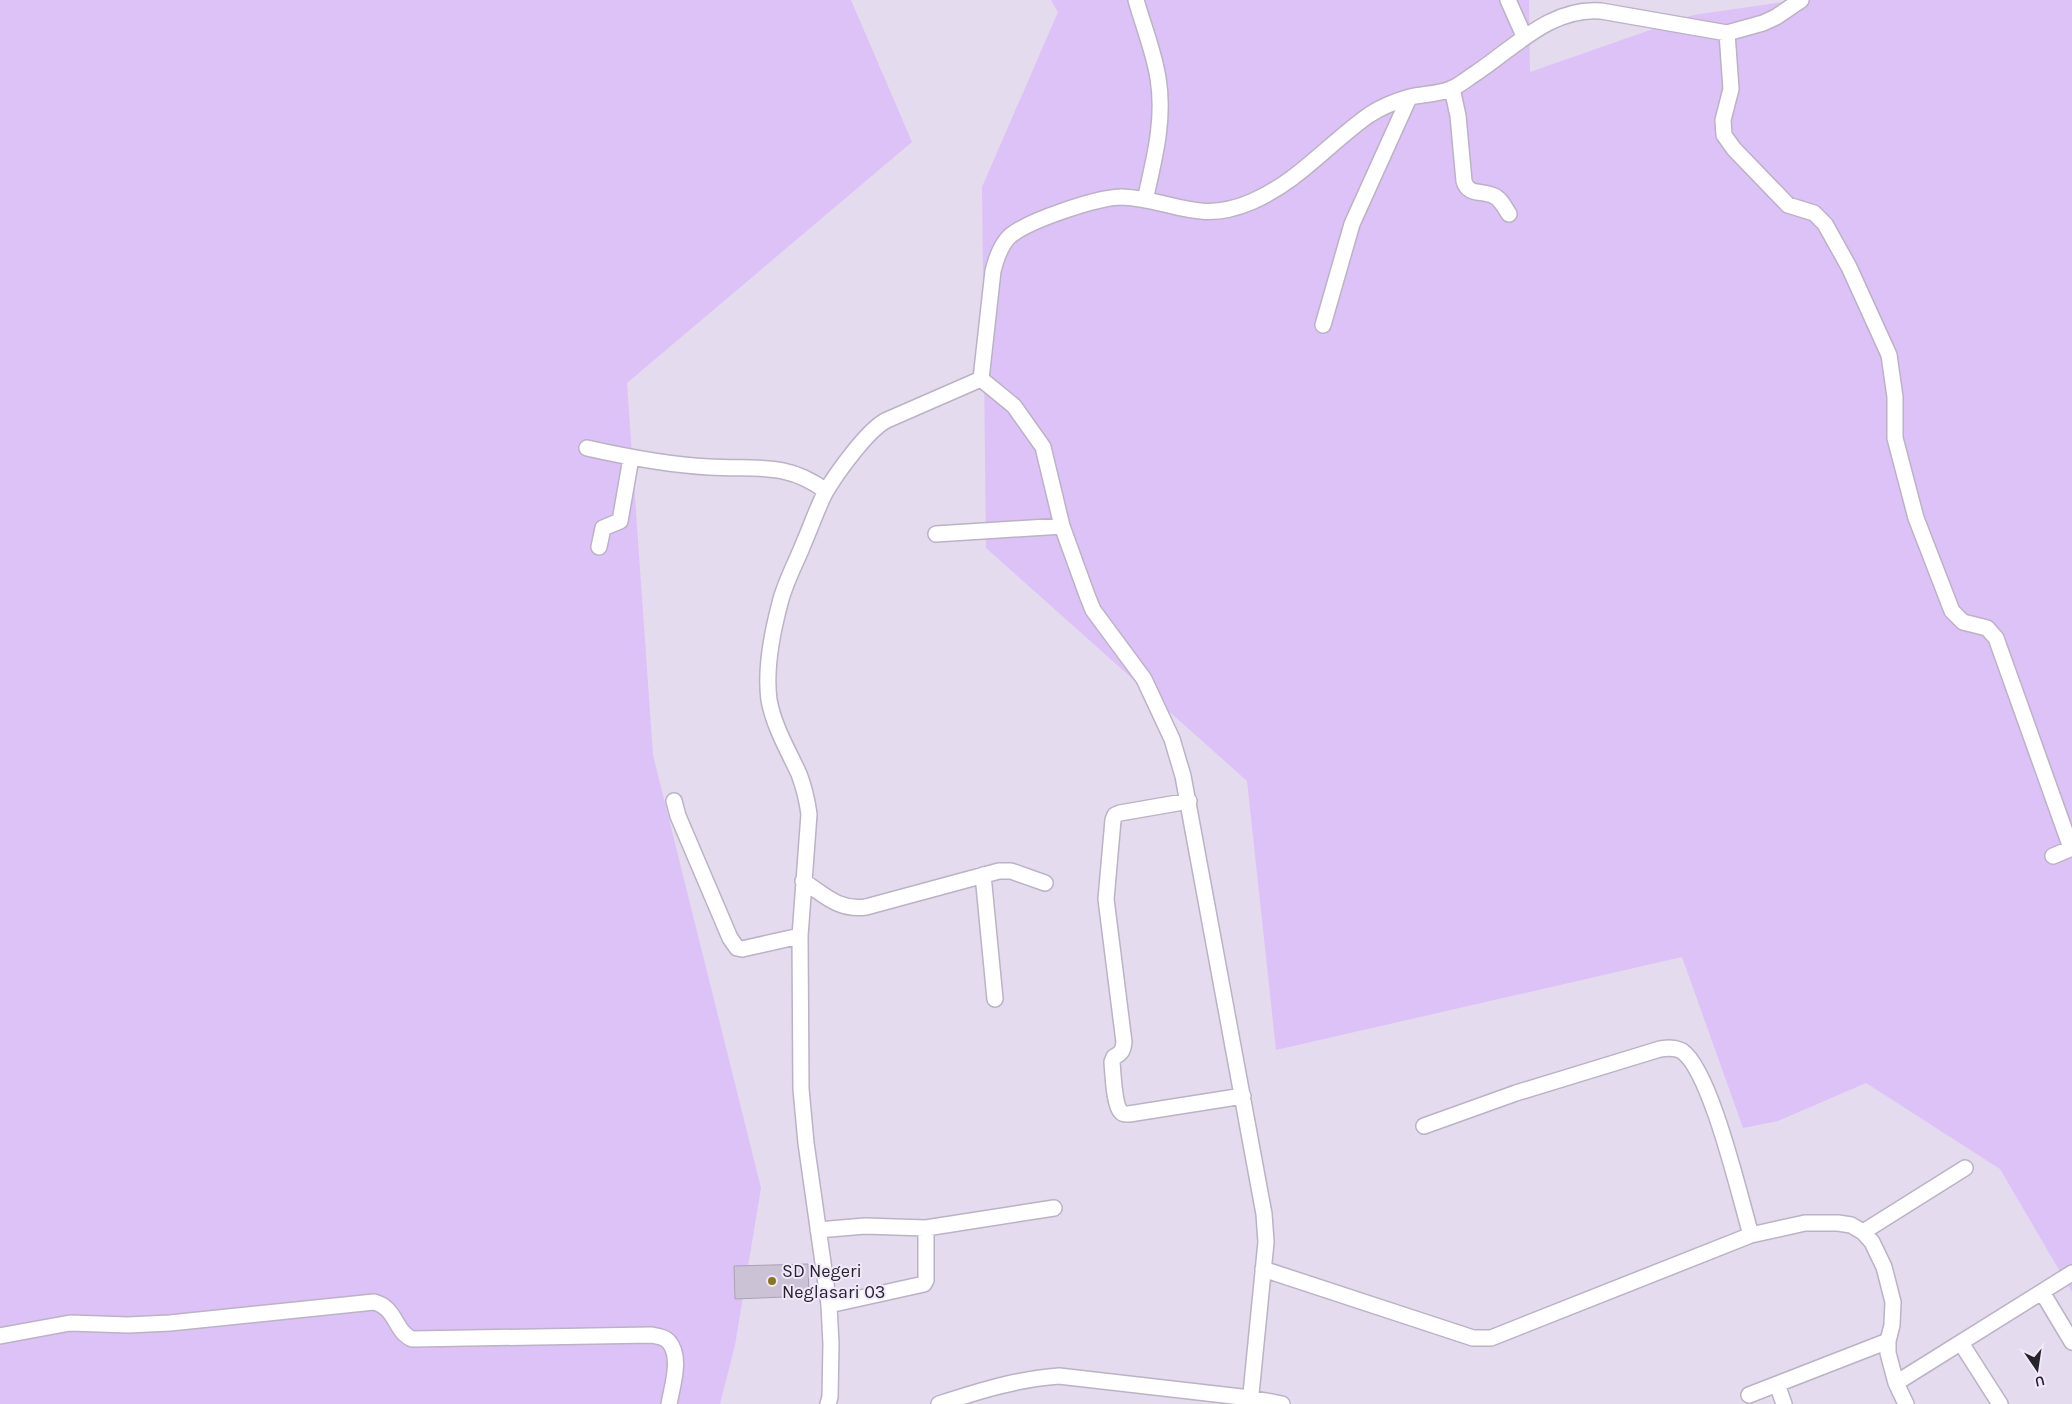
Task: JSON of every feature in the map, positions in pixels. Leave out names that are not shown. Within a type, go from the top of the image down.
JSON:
[{"type":"street","points":[[1136,0],[1158,78],[1160,111],[1159,134],[1145,200]]},
{"type":"street","points":[[1508,0],[1524,36]]},
{"type":"street","points":[[980,379],[994,271],[998,255],[1009,237],[1019,230],[1070,208],[1089,202],[1120,197],[1145,200],[1192,212],[1209,213],[1229,210],[1249,203],[1289,182],[1322,155],[1338,138],[1380,108],[1409,98],[1452,88],[1487,65],[1524,36],[1565,15],[1587,10],[1727,34],[1776,18],[1801,0]]},
{"type":"street","points":[[1727,34],[1731,90],[1723,120],[1724,135],[1734,150],[1788,205],[1814,214],[1825,224],[1849,267],[1889,355],[1895,397],[1895,438],[1916,518],[1952,611],[1963,622],[1987,628],[1996,638],[2071,848],[2053,856]]},
{"type":"street","points":[[1452,88],[1458,116],[1465,184],[1469,190],[1496,196],[1509,214]]},
{"type":"street","points":[[1324,325],[1352,224],[1409,98]]},
{"type":"street","points":[[828,1404],[830,1397],[832,1344],[829,1305],[803,1110],[800,936],[809,814],[806,794],[784,745],[770,701],[768,668],[780,603],[826,492],[868,433],[879,424],[980,379]]},
{"type":"street","points":[[980,379],[1014,406],[1043,447],[1062,526],[1094,610],[1144,679],[1172,740],[1188,801],[1264,1214],[1266,1242],[1250,1401]]},
{"type":"street","points":[[588,448],[631,458],[708,467],[773,469],[811,480],[826,492]]},
{"type":"street","points":[[599,547],[603,528],[620,521],[631,458]]},
{"type":"street","points":[[936,534],[1062,526]]},
{"type":"street","points":[[674,801],[678,816],[722,920],[736,948],[742,949],[800,936]]},
{"type":"street","points":[[1188,801],[1120,813],[1115,815],[1113,820],[1106,899],[1124,1042],[1124,1049],[1121,1054],[1114,1057],[1112,1062],[1117,1103],[1124,1114],[1129,1114],[1243,1096]]},
{"type":"street","points":[[803,881],[840,906],[858,908],[999,871],[1011,871],[1044,883]]},
{"type":"street","points":[[983,875],[995,999]]},
{"type":"street","points":[[1424,1126],[1516,1093],[1660,1049],[1673,1048],[1682,1051],[1690,1059],[1711,1102],[1751,1235]]},
{"type":"street","points":[[1863,1232],[1965,1168]]},
{"type":"street","points":[[818,1230],[865,1226],[926,1228],[1054,1208]]},
{"type":"street","points":[[1263,1269],[1465,1336],[1491,1338],[1751,1235],[1822,1222],[1851,1225],[1863,1232],[1872,1242],[1879,1253],[1890,1284],[1893,1315],[1888,1352],[1896,1383],[1906,1404]]},
{"type":"street","points":[[829,1305],[924,1284],[926,1280],[926,1228]]},
{"type":"street","points":[[1896,1383],[2072,1273]]},
{"type":"street","points":[[2042,1292],[2072,1342]]},
{"type":"street","points":[[0,1336],[70,1323],[170,1324],[374,1302],[386,1307],[403,1333],[412,1339],[651,1335],[663,1338],[669,1341],[675,1359],[669,1404]]},
{"type":"street","points":[[1748,1394],[1888,1341]]},
{"type":"street","points":[[1961,1343],[2000,1404]]},
{"type":"street","points":[[939,1404],[1002,1384],[1032,1378],[1059,1376],[1282,1404]]},
{"type":"street","points":[[1777,1384],[1784,1404]]},
{"type":"shaded area","points":[[0,0],[851,0],[912,142],[627,383],[653,755],[761,1188],[735,1345],[720,1404],[0,1404]]},
{"type":"shaded area","points":[[1051,0],[1529,0],[1530,72],[1693,15],[1797,0],[2072,0],[2072,1292],[2000,1169],[1866,1083],[1778,1121],[1743,1128],[1682,957],[1276,1050],[1247,781],[986,548],[982,187],[1058,12]]},
{"type":"building","name":"SD Negeri Neglasari 03","points":[[808,1264],[809,1296],[735,1299],[734,1266]]},
{"type":"place","name":"SD Negeri Neglasari 03","points":[[772,1281]]}]
